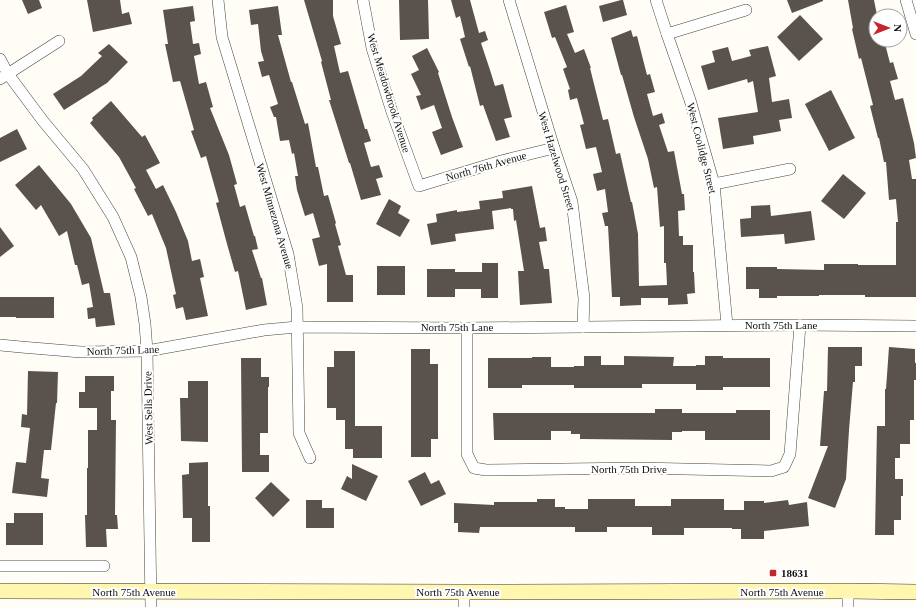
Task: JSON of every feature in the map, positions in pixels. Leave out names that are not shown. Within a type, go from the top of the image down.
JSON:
[{"type":"main road","name":"North 75th Avenue","points":[[0,591],[151,592],[464,600],[848,591],[916,592]]},
{"type":"street","name":"West Minnezona Avenue","points":[[218,0],[222,36],[288,254],[297,308],[299,433],[310,458]]},
{"type":"street","name":"West Meadowbrook Avenue","points":[[363,0],[372,48],[392,112],[419,186]]},
{"type":"street","name":"West Hazelwood Street","points":[[509,0],[572,202],[584,298],[583,327]]},
{"type":"street","name":"West Coolidge Street","points":[[656,0],[690,100],[714,184],[727,325]]},
{"type":"street","points":[[906,0],[916,34]]},
{"type":"street","points":[[667,34],[746,10]]},
{"type":"street","points":[[4,77],[59,41]]},
{"type":"street","name":"West Sells Drive","points":[[0,60],[4,77],[84,169],[113,216],[131,256],[141,297],[147,351],[151,607]]},
{"type":"street","name":"North 76th Avenue","points":[[419,186],[501,161],[554,148]]},
{"type":"street","points":[[714,184],[790,169]]},
{"type":"street","name":"North 75th Lane","points":[[0,348],[81,352],[147,351],[264,330],[297,327],[467,328],[727,325],[916,326]]},
{"type":"street","name":"North 75th Drive","points":[[467,328],[467,454],[474,468],[486,470],[639,468],[771,471],[784,467],[790,454],[800,325]]},
{"type":"street","points":[[0,566],[104,566]]},
{"type":"street","points":[[848,591],[848,607]]},
{"type":"building","points":[[22,0],[39,0],[42,8],[28,14]]},
{"type":"building","points":[[87,0],[120,0],[122,14],[129,12],[132,24],[93,32]]},
{"type":"building","points":[[304,0],[333,0],[333,16],[341,44],[334,46],[340,73],[348,71],[365,129],[367,129],[371,141],[364,143],[371,167],[379,165],[383,177],[376,179],[381,195],[361,200],[329,100],[331,100],[322,61]]},
{"type":"building","points":[[399,0],[428,0],[429,39],[400,40]]},
{"type":"building","points":[[451,0],[470,0],[479,33],[485,31],[488,40],[481,43],[495,86],[503,84],[512,117],[504,119],[510,137],[496,141],[483,105],[480,106],[470,66],[469,67],[460,39],[465,37],[460,16],[456,18]]},
{"type":"building","points":[[623,0],[627,15],[603,22],[599,6]]},
{"type":"building","points":[[787,0],[823,0],[823,1],[792,13]]},
{"type":"building","points":[[848,0],[874,0],[876,8],[868,8],[868,48],[886,48],[890,63],[893,62],[898,79],[890,81],[895,100],[903,98],[914,143],[916,158],[909,160],[912,179],[916,179],[916,297],[819,295],[759,298],[759,289],[746,289],[746,267],[824,270],[824,264],[896,265],[896,222],[898,222],[896,199],[889,200],[886,162],[884,162],[870,106],[873,105],[861,58],[859,59]]},
{"type":"building","points":[[566,5],[574,32],[567,34],[575,53],[584,49],[591,68],[603,120],[608,119],[616,154],[620,153],[638,234],[639,286],[667,285],[666,263],[664,263],[664,226],[660,227],[657,187],[654,188],[648,159],[621,75],[611,38],[631,30],[633,37],[637,36],[647,75],[650,74],[655,92],[647,94],[653,116],[662,113],[665,123],[659,125],[668,152],[674,151],[682,194],[684,194],[685,210],[678,211],[679,236],[683,236],[683,245],[693,245],[695,293],[687,294],[688,304],[668,305],[668,298],[641,298],[641,305],[620,306],[620,297],[612,297],[608,226],[605,226],[602,213],[608,212],[605,189],[597,191],[593,174],[602,172],[596,147],[586,149],[580,125],[584,124],[577,98],[570,100],[568,90],[570,89],[563,69],[567,67],[555,37],[552,38],[544,12]]},
{"type":"building","points":[[193,6],[195,21],[190,22],[193,44],[199,43],[201,54],[194,56],[199,84],[206,82],[213,107],[210,108],[229,155],[237,184],[234,185],[240,207],[245,205],[258,249],[252,250],[262,278],[267,305],[246,310],[238,271],[235,272],[216,203],[219,202],[206,156],[201,158],[191,131],[194,130],[180,81],[173,82],[165,44],[168,44],[163,10]]},
{"type":"building","points":[[278,6],[282,35],[278,35],[291,82],[305,124],[308,123],[316,167],[318,167],[324,196],[328,195],[336,223],[341,245],[338,246],[346,275],[353,275],[353,302],[327,302],[327,264],[319,266],[312,239],[320,237],[313,213],[305,216],[297,190],[295,176],[298,176],[294,153],[292,154],[289,140],[280,141],[276,117],[274,117],[270,107],[278,104],[269,75],[262,77],[258,62],[264,61],[261,51],[258,24],[251,25],[249,10]]},
{"type":"building","points":[[800,15],[823,39],[799,61],[777,37]]},
{"type":"building","points":[[109,44],[128,62],[107,83],[64,110],[53,94],[81,76],[102,56],[98,53]]},
{"type":"building","points":[[768,46],[776,76],[769,78],[772,102],[789,99],[792,118],[779,120],[781,131],[753,136],[754,144],[723,149],[718,118],[758,112],[753,81],[748,83],[747,79],[708,90],[701,66],[715,62],[712,51],[728,47],[732,61],[751,56],[749,50]]},
{"type":"building","points":[[427,48],[439,72],[438,73],[452,117],[463,147],[441,155],[432,132],[442,128],[434,105],[421,110],[416,96],[421,95],[411,74],[419,70],[412,56]]},
{"type":"building","points":[[831,90],[855,138],[829,151],[805,104]]},
{"type":"building","points":[[111,101],[142,137],[145,135],[160,163],[146,170],[156,189],[163,185],[188,241],[192,261],[200,259],[204,277],[200,278],[208,316],[186,320],[183,307],[176,309],[173,295],[176,294],[166,248],[152,214],[148,216],[134,189],[136,188],[119,157],[90,123],[93,120],[92,118]]},
{"type":"building","points":[[17,129],[27,149],[0,162],[0,138]]},
{"type":"building","points":[[39,165],[71,204],[91,238],[104,293],[110,293],[115,325],[96,327],[95,318],[88,319],[87,308],[93,307],[89,283],[82,285],[77,265],[75,265],[67,231],[59,236],[41,205],[36,210],[15,185]]},
{"type":"building","points":[[843,174],[866,193],[844,219],[821,201]]},
{"type":"building","points":[[532,186],[540,228],[545,227],[547,241],[539,242],[544,269],[549,269],[552,303],[520,305],[518,271],[524,271],[513,209],[492,211],[494,229],[455,234],[456,241],[431,245],[427,224],[437,222],[436,214],[457,210],[457,212],[480,209],[479,201],[503,198],[502,191]]},
{"type":"building","points":[[389,199],[401,206],[398,213],[410,220],[400,237],[376,224]]},
{"type":"building","points":[[770,205],[771,216],[811,211],[815,240],[785,244],[784,234],[741,237],[740,219],[751,218],[751,206]]},
{"type":"building","points":[[0,227],[14,246],[0,257]]},
{"type":"building","points":[[482,263],[498,263],[498,298],[481,298],[481,289],[455,289],[455,297],[427,297],[427,269],[455,269],[455,272],[482,272]]},
{"type":"building","points":[[377,266],[405,266],[405,295],[377,295]]},
{"type":"building","points":[[0,297],[54,297],[54,318],[0,317]]},
{"type":"building","points":[[828,347],[862,347],[862,366],[855,366],[855,382],[853,382],[846,479],[835,508],[808,498],[828,446],[820,446],[824,391],[827,391]]},
{"type":"building","points":[[889,347],[915,349],[916,380],[914,380],[914,420],[910,420],[910,444],[900,444],[900,458],[895,458],[895,479],[903,479],[901,520],[894,520],[894,535],[875,535],[877,426],[885,426],[885,389]]},
{"type":"building","points":[[411,349],[430,349],[430,364],[438,364],[438,439],[431,439],[431,457],[411,457]]},
{"type":"building","points":[[334,351],[355,351],[355,426],[382,426],[382,458],[353,458],[353,449],[345,449],[345,420],[336,420],[336,408],[327,408],[327,367],[334,367]]},
{"type":"building","points":[[584,356],[601,356],[601,365],[624,365],[624,356],[674,357],[673,366],[705,365],[705,356],[723,356],[723,358],[770,358],[770,387],[723,387],[723,390],[696,390],[696,384],[642,384],[642,388],[574,388],[574,385],[522,385],[522,388],[488,388],[488,358],[551,357],[551,367],[574,367],[584,366]]},
{"type":"building","points":[[241,358],[261,358],[261,377],[269,377],[268,433],[260,433],[260,455],[269,455],[269,472],[242,472]]},
{"type":"building","points":[[28,371],[58,372],[57,403],[51,450],[44,450],[41,478],[49,479],[47,497],[12,493],[16,462],[26,463],[30,428],[21,427],[22,414],[27,415]]},
{"type":"building","points":[[85,376],[114,376],[114,391],[111,391],[111,420],[116,420],[115,515],[117,515],[118,529],[106,529],[107,547],[86,547],[85,515],[87,515],[88,430],[97,430],[97,408],[79,408],[79,392],[85,392]]},
{"type":"building","points":[[188,381],[208,381],[208,442],[181,441],[180,398],[188,398]]},
{"type":"building","points":[[655,409],[682,409],[682,413],[736,413],[736,410],[770,410],[770,440],[705,440],[705,431],[672,432],[672,440],[580,439],[580,434],[571,434],[571,431],[551,431],[551,440],[494,440],[493,413],[655,413]]},
{"type":"building","points":[[208,462],[210,542],[192,542],[192,518],[183,518],[182,475],[189,474],[189,463]]},
{"type":"building","points":[[352,464],[378,476],[366,501],[341,489],[347,476],[352,479]]},
{"type":"building","points":[[425,472],[431,484],[439,480],[446,494],[421,506],[408,481]]},
{"type":"building","points":[[271,482],[290,500],[273,517],[255,498]]},
{"type":"building","points":[[537,499],[555,499],[555,507],[565,507],[565,509],[588,509],[588,499],[635,499],[635,506],[671,506],[671,499],[724,499],[724,510],[744,510],[744,501],[764,501],[764,503],[788,500],[789,505],[807,502],[809,526],[764,531],[764,539],[741,539],[741,529],[732,528],[684,528],[684,535],[652,535],[652,527],[607,527],[607,532],[575,532],[575,527],[480,527],[479,533],[458,532],[458,523],[454,523],[454,503],[494,505],[494,502],[537,502]]},
{"type":"building","points":[[306,500],[322,500],[322,508],[334,508],[334,528],[306,528]]},
{"type":"building","points":[[14,513],[43,513],[43,545],[6,545],[6,523],[14,523]]},
{"type":"place","name":"18631","points":[[773,573]]}]
